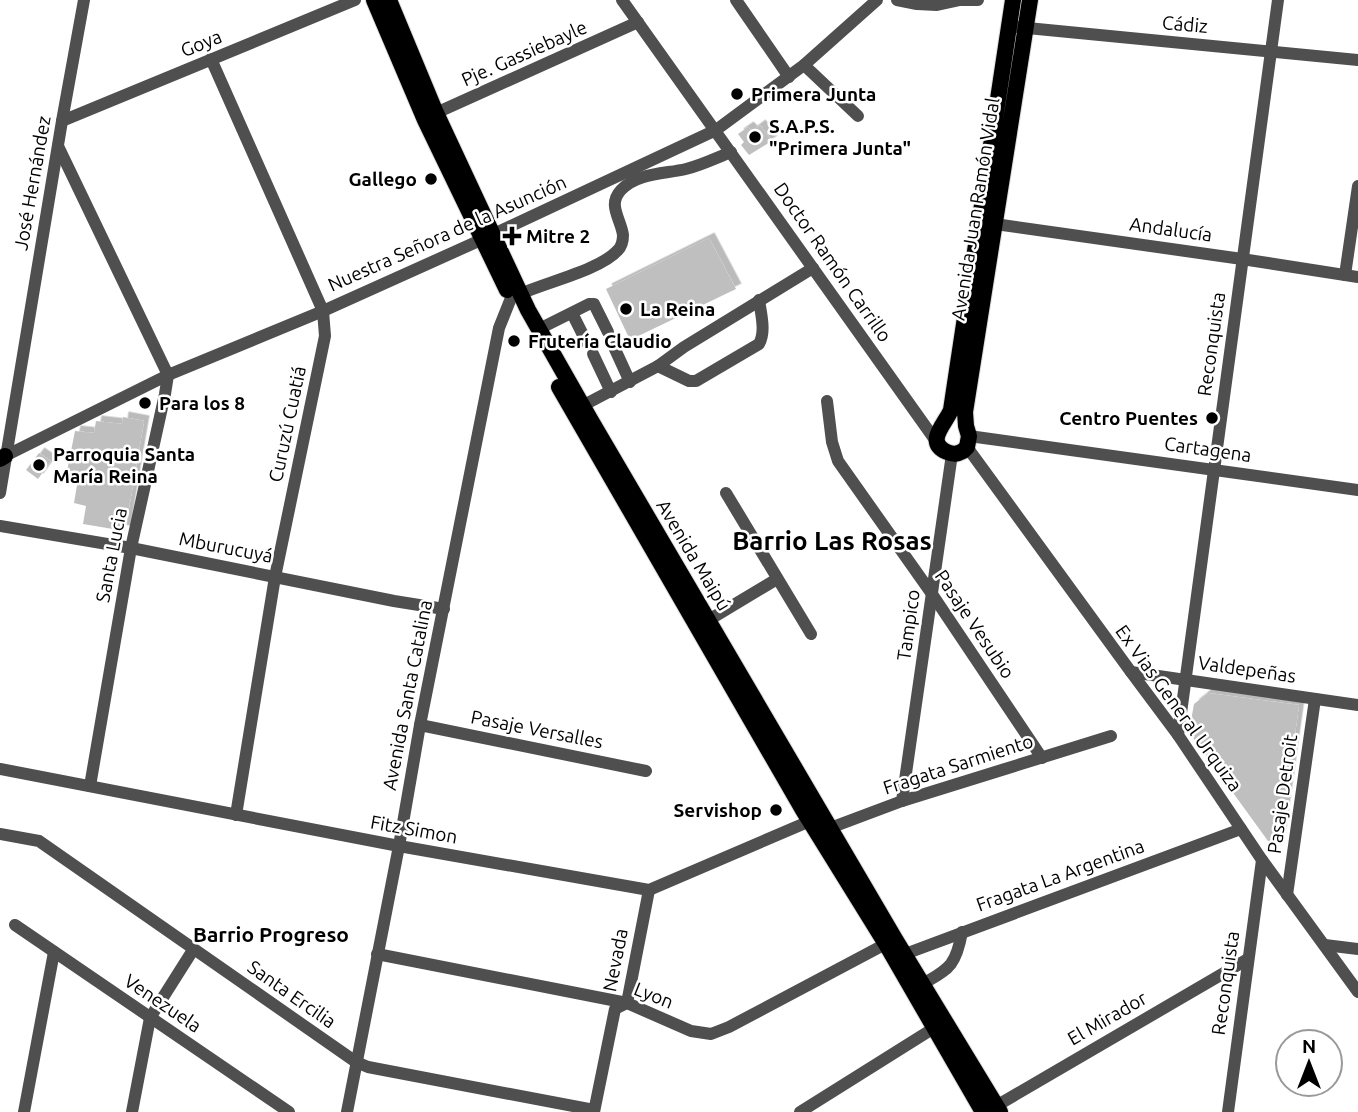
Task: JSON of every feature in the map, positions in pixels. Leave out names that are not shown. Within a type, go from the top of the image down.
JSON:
[{"type":"main road","name":"Avenida Maipú","points":[[374,0],[574,414],[703,623]]},
{"type":"main road","name":"Avenida Maipú","points":[[388,0],[431,116]]},
{"type":"main road","name":"Avenida Juan Ramón Vidal","points":[[1013,0],[1017,27]]},
{"type":"main road","name":"Avenida Juan Ramón Vidal","points":[[938,444],[937,432],[951,410],[986,223],[1017,27],[1030,0]]},
{"type":"main road","name":"Avenida Juan Ramón Vidal","points":[[964,441],[986,223]]},
{"type":"main road","name":"Avenida Maipú","points":[[516,296],[539,329],[819,827],[991,1110]]},
{"type":"main road","points":[[938,444],[942,450],[964,441],[955,421],[944,423]]},
{"type":"main road","name":"Avenida Maipú","points":[[917,988],[934,1028],[991,1110]]},
{"type":"street","name":"José Hernández","points":[[0,493],[3,458],[84,0]]},
{"type":"street","name":"Goya","points":[[62,121],[355,0]]},
{"type":"street","name":"Doctor Ramón Carrillo","points":[[622,0],[938,444]]},
{"type":"street","points":[[736,0],[789,77]]},
{"type":"street","name":"Nuestra Señora de la Asunción","points":[[3,458],[168,376],[323,311],[716,130],[804,65],[877,0]]},
{"type":"street","points":[[898,0],[937,5],[960,0],[978,0]]},
{"type":"street","name":"Reconquista","points":[[1178,734],[1278,0]]},
{"type":"street","name":"Pje. Gassiebayle","points":[[431,116],[638,22]]},
{"type":"street","name":"Cádiz","points":[[1017,27],[1358,60]]},
{"type":"street","name":"Curuzú Cuatiá","points":[[211,59],[323,311],[325,336],[275,577],[236,815]]},
{"type":"street","points":[[804,65],[858,116]]},
{"type":"street","points":[[58,146],[168,376]]},
{"type":"street","points":[[614,203],[621,190],[635,181],[707,163],[731,152]]},
{"type":"street","points":[[516,296],[591,267],[618,250],[622,244],[622,233],[614,203],[604,183]]},
{"type":"street","points":[[1351,276],[1358,186]]},
{"type":"street","name":"Andalucía","points":[[986,223],[1351,276]]},
{"type":"street","points":[[582,406],[658,366],[684,346],[813,268]]},
{"type":"street","name":"Avenida Santa Catalina","points":[[347,1112],[494,345],[499,328],[516,296]]},
{"type":"street","points":[[658,366],[689,381],[696,381],[759,344],[763,334],[759,300]]},
{"type":"street","points":[[539,329],[594,304],[608,332]]},
{"type":"street","points":[[572,313],[611,392]]},
{"type":"street","points":[[614,347],[630,382]]},
{"type":"street","name":"Santa Lucia","points":[[90,786],[131,548],[168,376]]},
{"type":"street","name":"Pasaje Vesubio","points":[[827,401],[832,442],[838,461],[932,594],[1042,758]]},
{"type":"street","name":"Cartagena","points":[[964,441],[1358,490]]},
{"type":"street","name":"Tampico","points":[[902,801],[932,594],[964,441]]},
{"type":"street","name":"Ex Vias General Urquiza","points":[[964,441],[1178,734],[1262,860],[1358,992]]},
{"type":"street","points":[[726,493],[811,634]]},
{"type":"street","name":"Mburucuyá","points":[[0,526],[131,548],[444,609]]},
{"type":"street","points":[[703,623],[777,579]]},
{"type":"street","name":"Valdepeñas","points":[[1131,672],[1358,705]]},
{"type":"street","name":"Pasaje Detroit","points":[[1287,895],[1315,699]]},
{"type":"street","name":"Pasaje Versalles","points":[[420,725],[646,771]]},
{"type":"street","name":"Fragata Sarmiento","points":[[819,827],[1111,736]]},
{"type":"street","name":"Fitz Simon","points":[[0,769],[399,846],[649,890]]},
{"type":"street","points":[[649,890],[819,827]]},
{"type":"street","name":"Fragata La Argentina","points":[[899,957],[1241,829]]},
{"type":"street","name":"Santa Ercilia","points":[[0,834],[39,842],[356,1062],[368,1067],[594,1111]]},
{"type":"street","name":"Reconquista","points":[[1228,1112],[1262,860]]},
{"type":"street","name":"Nevada","points":[[594,1111],[615,1009],[627,1003],[649,890]]},
{"type":"street","name":"Venezuela","points":[[15,925],[289,1112]]},
{"type":"street","points":[[917,988],[950,968],[958,952],[962,932]]},
{"type":"street","name":"Lyon","points":[[377,954],[627,1003],[691,1031],[711,1034],[890,942]]},
{"type":"street","points":[[1325,945],[1358,949]]},
{"type":"street","points":[[132,1112],[150,1017],[193,950]]},
{"type":"street","points":[[24,1112],[54,952]]},
{"type":"street","name":"El Mirador","points":[[991,1110],[1248,959]]},
{"type":"street","points":[[800,1112],[934,1028]]},
{"type":"building","name":"S.A.P.S. \"Primera Junta\"","points":[[760,125],[772,141],[749,155],[741,145],[744,142],[738,134],[748,127],[752,131]]},
{"type":"building","points":[[709,238],[736,289],[630,340],[606,289]]},
{"type":"building","points":[[123,417],[144,421],[125,531],[83,524],[86,506],[74,503],[78,479],[66,476],[75,431],[94,433],[96,421],[122,424]]},
{"type":"building","name":"Parroquia Santa María Reina","points":[[39,453],[51,461],[38,479],[26,470]]},
{"type":"building","points":[[1208,693],[1299,705],[1280,840],[1268,841],[1189,732],[1194,704]]},
{"type":"place","name":"Primera Junta","points":[[737,94]]},
{"type":"place","name":"S.A.P.S. \"Primera Junta\"","points":[[755,137]]},
{"type":"place","name":"Gallego","points":[[431,179]]},
{"type":"place","name":"Mitre 2","points":[[512,236]]},
{"type":"place","name":"La Reina","points":[[626,309]]},
{"type":"place","name":"Frutería Claudio","points":[[514,341]]},
{"type":"place","name":"Para los 8","points":[[145,403]]},
{"type":"place","name":"Centro Puentes","points":[[1212,418]]},
{"type":"place","name":"Parroquia Santa María Reina","points":[[39,465]]},
{"type":"place","name":"Servishop","points":[[776,810]]},
{"type":"district","name":"Barrio Las Rosas","points":[[832,540]]},
{"type":"district","name":"Barrio Progreso","points":[[271,934]]}]
